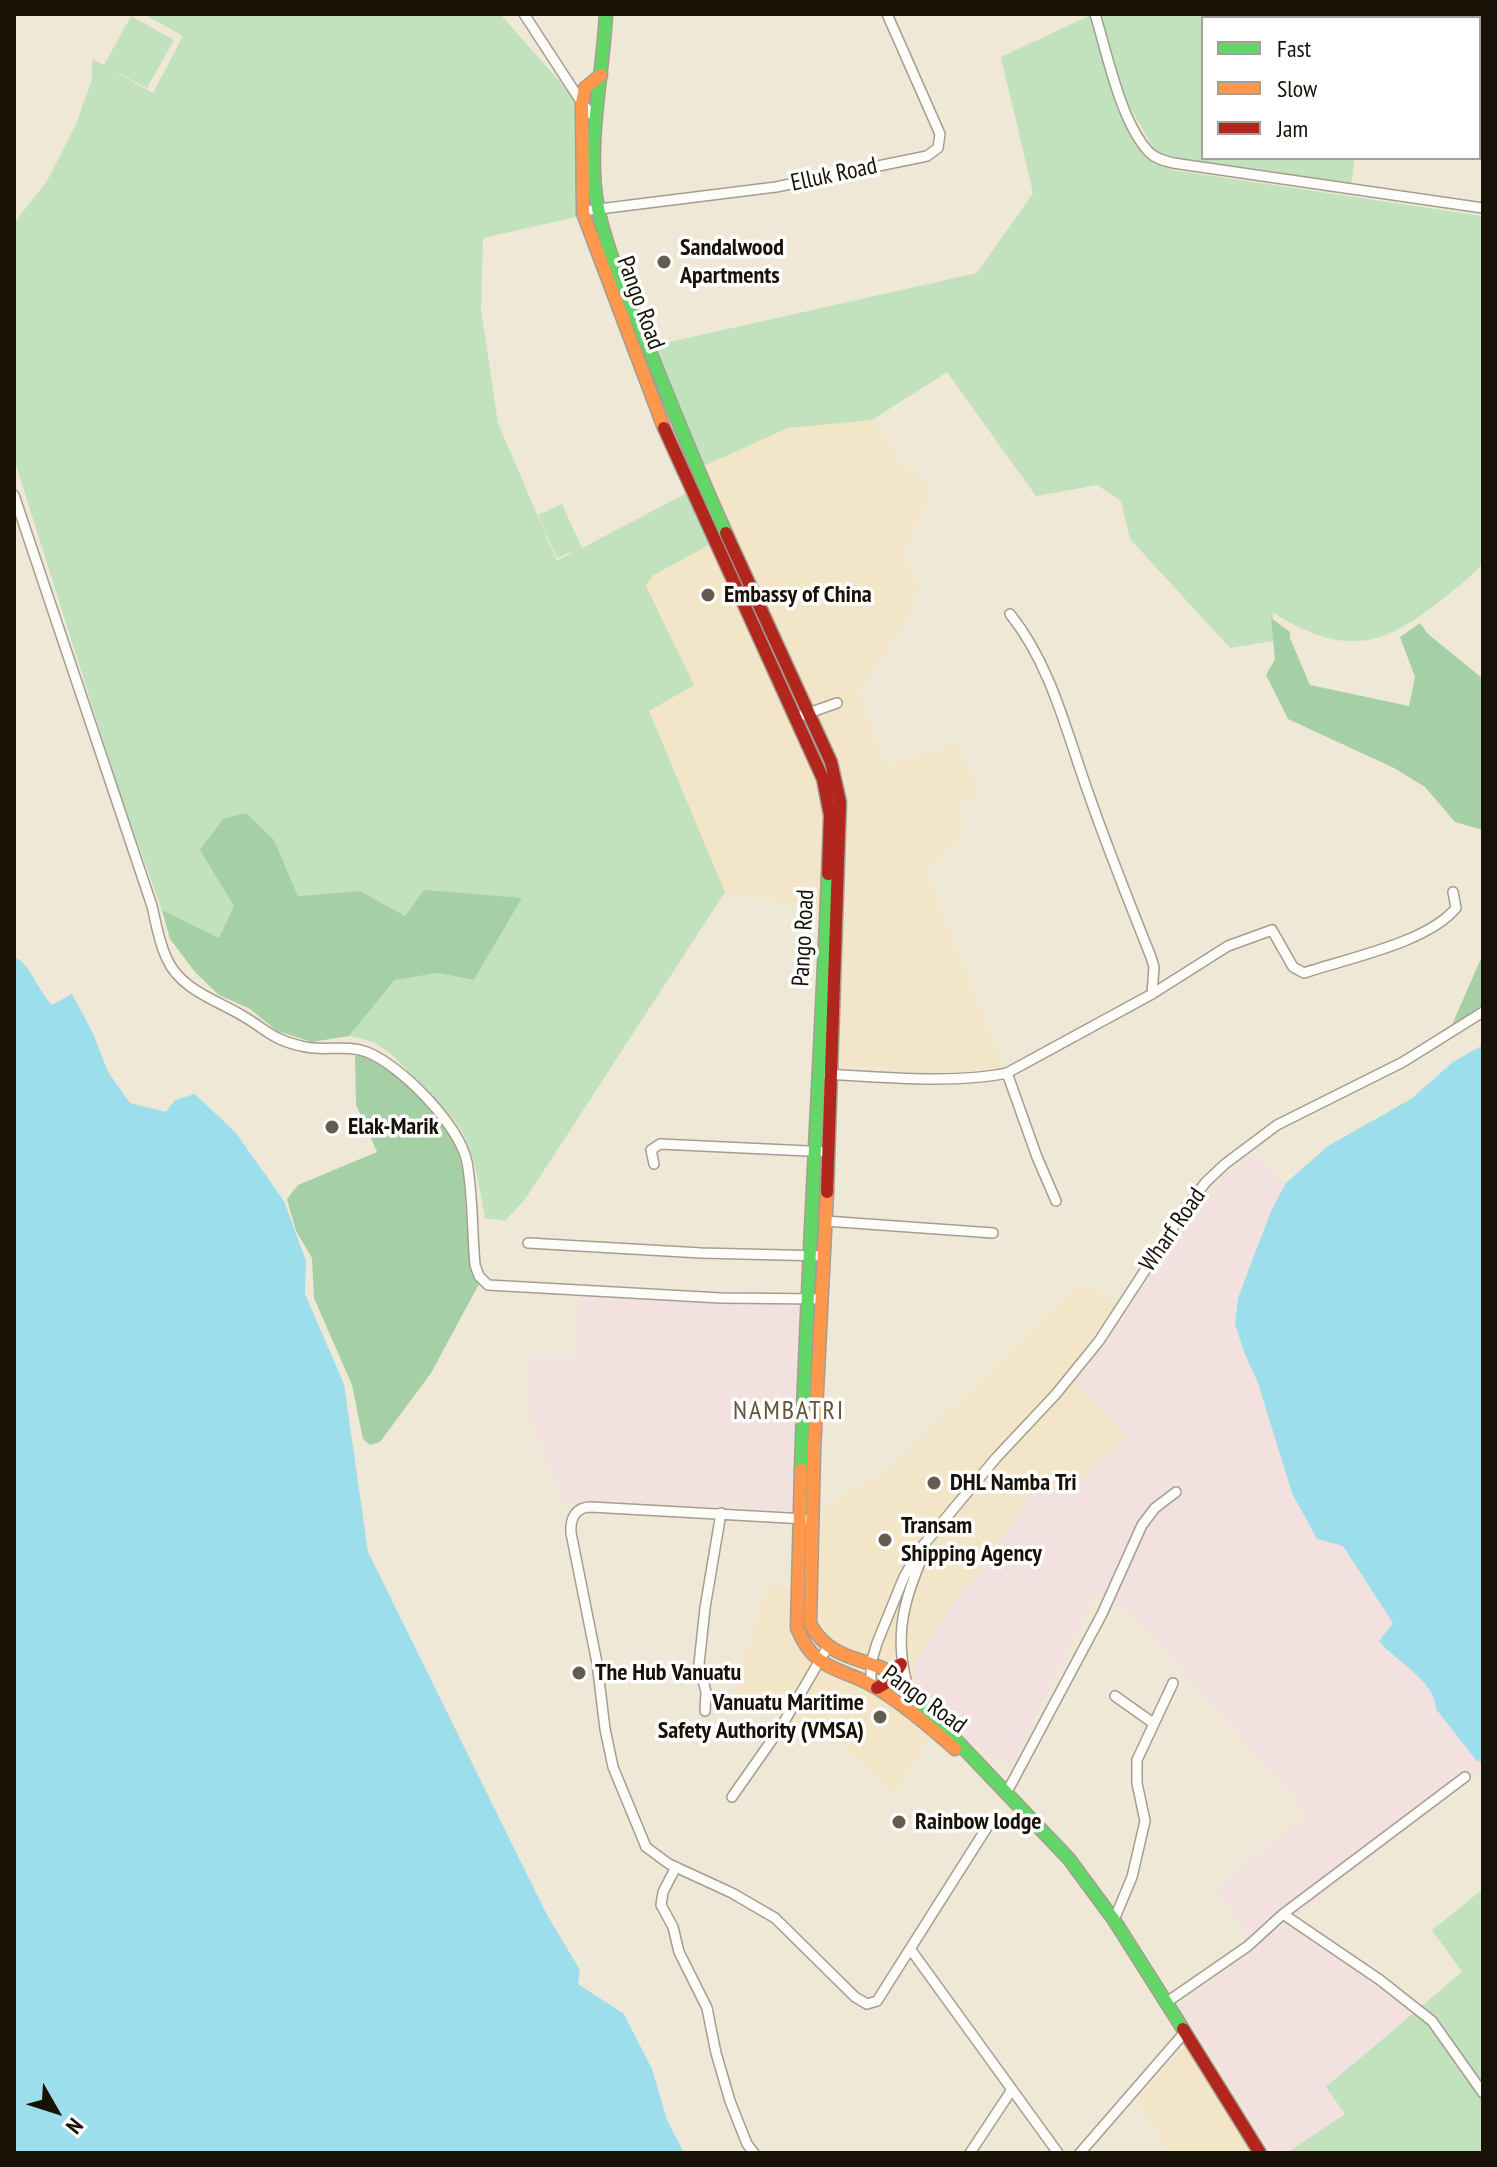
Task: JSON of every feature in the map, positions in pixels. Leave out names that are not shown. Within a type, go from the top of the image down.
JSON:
[{"type":"street","points":[[524,14],[595,118]]},
{"type":"street","name":"Pango Road","points":[[606,14],[605,56],[595,118],[598,207],[613,258],[673,413],[802,715]]},
{"type":"street","name":"Elluk Road","points":[[583,211],[776,187],[927,156],[938,148],[940,134],[887,14]]},
{"type":"street","points":[[1095,14],[1123,106],[1142,144],[1153,156],[1173,163],[1483,208]]},
{"type":"street","name":"Pango Road","points":[[601,75],[585,88],[582,103],[583,211],[631,347],[667,436],[802,715],[831,762],[840,802],[826,1074],[829,1152],[822,1299],[814,1450],[795,1614],[797,1628],[801,1640],[819,1662],[837,1673],[874,1686],[920,1718],[967,1759],[978,1764]]},
{"type":"street","points":[[14,495],[167,960],[179,977],[198,992],[247,1018],[275,1039],[306,1048],[351,1047],[369,1053],[387,1064],[436,1107],[455,1132],[467,1161],[475,1265],[479,1276],[488,1285],[721,1298],[822,1299]]},
{"type":"street","points":[[1010,614],[1030,643],[1049,681],[1097,818],[1151,957],[1154,967],[1152,994]]},
{"type":"street","points":[[802,715],[837,703]]},
{"type":"street","points":[[826,1074],[989,1077],[1007,1073],[1152,994],[1228,946],[1269,929],[1275,932],[1293,967],[1304,973],[1426,932],[1445,921],[1456,908],[1453,892]]},
{"type":"street","name":"Wharf Road","points":[[874,1686],[871,1663],[904,1577],[934,1531],[1099,1341],[1187,1206],[1225,1164],[1277,1125],[1403,1062],[1483,1012]]},
{"type":"street","points":[[1007,1073],[1056,1201]]},
{"type":"street","name":"Pango Road","points":[[826,1074],[813,1152],[806,1299],[810,1624],[827,1648],[848,1659],[898,1670],[908,1688],[1069,1859],[1114,1920],[1260,2153]]},
{"type":"street","points":[[654,1164],[651,1150],[660,1144],[829,1152]]},
{"type":"street","points":[[825,1221],[993,1233]]},
{"type":"street","points":[[528,1243],[824,1256]]},
{"type":"street","points":[[1007,1792],[1102,1614],[1142,1525],[1155,1508],[1176,1492]]},
{"type":"street","points":[[807,1519],[584,1507],[574,1514],[570,1522],[613,1767],[646,1847],[676,1867],[732,1893],[775,1918],[855,1997],[867,2004],[877,2001],[991,1821]]},
{"type":"street","points":[[705,1711],[706,1692],[699,1664],[721,1513]]},
{"type":"street","name":"Wharf Road","points":[[898,1670],[903,1611],[913,1577],[934,1531]]},
{"type":"street","points":[[732,1797],[781,1727],[827,1648]]},
{"type":"street","points":[[874,1686],[898,1670]]},
{"type":"street","points":[[1114,1920],[1132,1877],[1145,1821],[1137,1783],[1137,1760],[1173,1683]]},
{"type":"street","points":[[1115,1696],[1153,1723]]},
{"type":"street","points":[[1167,2002],[1248,1946],[1283,1914],[1465,1777]]},
{"type":"street","points":[[676,1867],[663,1892],[661,1905],[673,1927],[679,1952],[707,2008],[730,2101],[747,2144],[754,2153]]},
{"type":"street","points":[[1283,1914],[1380,1980],[1432,2021],[1483,2093]]},
{"type":"street","points":[[911,1950],[1058,2153]]},
{"type":"street","points":[[1080,2153],[1185,2032]]},
{"type":"street","points":[[970,2153],[1011,2091]]},
{"type":"shaded area","points":[[872,420],[900,460],[932,489],[903,554],[919,585],[917,593],[907,619],[859,691],[885,766],[955,743],[980,795],[955,803],[965,832],[927,873],[1003,1067],[956,1072],[837,1065],[844,914],[725,892],[649,710],[693,685],[646,585],[652,576],[727,536],[695,470],[788,428]]},
{"type":"shaded area","points":[[1253,1154],[1286,1183],[1271,1211],[1238,1298],[1235,1324],[1244,1353],[1343,1546],[1393,1623],[1380,1641],[1390,1655],[1408,1665],[1436,1699],[1436,1709],[1476,1760],[1483,1763],[1483,1769],[1289,1922],[1415,2014],[1327,2086],[1346,2114],[1287,2153],[1272,2153],[1180,2006],[1240,1961],[1245,1931],[1218,1894],[1225,1879],[1307,1814],[1138,1620],[1097,1591],[1011,1766],[971,1744],[919,1692],[913,1665],[965,1584],[970,1586],[1039,1481],[1061,1496],[1127,1436],[1074,1381],[1105,1346],[1168,1250],[1221,1178]]},
{"type":"shaded area","points":[[1078,1284],[1097,1289],[1116,1304],[1066,1373],[1128,1436],[1060,1496],[1038,1481],[969,1586],[966,1584],[913,1665],[928,1739],[895,1792],[841,1746],[734,1693],[767,1585],[815,1592],[821,1510],[893,1465]]},
{"type":"shaded area","points":[[579,1294],[827,1306],[821,1510],[564,1503],[530,1419],[527,1356],[575,1356]]},
{"type":"shaded area","points":[[1186,2046],[1252,2153],[1169,2153],[1137,2100]]},
{"type":"green space","points":[[144,14],[500,14],[594,120],[594,213],[483,238],[481,309],[498,423],[557,561],[576,550],[557,558],[538,515],[562,504],[582,548],[687,493],[711,544],[652,576],[646,586],[694,685],[649,711],[725,892],[526,1198],[505,1221],[485,1218],[470,1150],[450,1115],[386,1050],[370,1041],[349,1036],[395,980],[438,973],[474,980],[522,898],[405,916],[360,891],[298,896],[274,840],[234,906],[219,939],[162,910],[120,794],[14,459],[14,223],[47,181],[76,124],[92,80],[92,59],[104,65],[131,16],[174,40],[147,88],[105,66],[153,93],[183,36]]},
{"type":"green space","points":[[1093,14],[1449,14],[1201,16],[1201,160],[1355,160],[1351,187],[1175,160],[1156,153],[1127,102],[1117,108],[1144,152],[1172,170],[1483,216],[1483,563],[1467,579],[1414,620],[1375,638],[1337,640],[1317,635],[1273,613],[1273,641],[1230,648],[1130,539],[1121,501],[1097,485],[1036,496],[947,372],[872,420],[788,428],[695,470],[643,348],[977,273],[1033,193],[1001,57]]},
{"type":"green space","points":[[1271,618],[1290,632],[1310,685],[1409,706],[1415,677],[1400,637],[1420,623],[1428,634],[1482,678],[1483,830],[1455,822],[1425,787],[1394,768],[1288,719],[1266,675],[1275,659]]},
{"type":"green space","points":[[246,813],[274,840],[298,896],[360,891],[405,916],[424,890],[522,898],[474,980],[438,973],[395,980],[349,1036],[312,1042],[277,1031],[250,1009],[219,995],[195,972],[170,939],[162,910],[219,938],[234,906],[200,850],[223,819]]},
{"type":"green space","points":[[1483,954],[1483,1011],[1447,1036]]},
{"type":"green space","points":[[365,1053],[394,1073],[423,1100],[455,1147],[463,1175],[470,1258],[479,1284],[431,1373],[380,1442],[370,1445],[363,1439],[352,1385],[314,1298],[312,1258],[296,1231],[287,1199],[298,1185],[377,1152],[356,1105],[355,1056]]},
{"type":"green space","points":[[1483,1889],[1483,2153],[1287,2153],[1345,2114],[1326,2087],[1462,1972],[1432,1930]]},
{"type":"water","points":[[14,957],[25,965],[52,1005],[72,994],[93,1033],[108,1072],[130,1103],[166,1112],[175,1100],[195,1094],[236,1133],[284,1201],[306,1261],[305,1294],[344,1384],[368,1552],[547,1915],[580,1970],[578,1984],[624,2014],[652,2069],[667,2120],[684,2153],[14,2153]]},
{"type":"water","points":[[1483,1045],[1483,1763],[1476,1760],[1436,1709],[1434,1699],[1422,1680],[1379,1641],[1393,1623],[1343,1546],[1317,1539],[1292,1493],[1258,1383],[1235,1324],[1238,1298],[1271,1211],[1286,1183],[1328,1146],[1411,1099],[1453,1062]]},
{"type":"traffic: fast","points":[[606,14],[594,152],[599,214],[621,281],[726,533]]},
{"type":"traffic: fast","points":[[801,1470],[828,874]]},
{"type":"traffic: fast","points":[[882,1668],[895,1676],[1069,1859],[1114,1920],[1183,2029]]},
{"type":"traffic: slow","points":[[601,75],[585,88],[582,103],[583,213],[664,428]]},
{"type":"traffic: slow","points":[[827,1192],[814,1450],[810,1624],[833,1649],[882,1668]]},
{"type":"traffic: slow","points":[[801,1470],[797,1628],[805,1643],[822,1662],[867,1682],[890,1697],[955,1749]]},
{"type":"traffic: jam","points":[[664,428],[823,779],[830,815],[828,874]]},
{"type":"traffic: jam","points":[[726,533],[831,762],[840,802],[827,1192]]},
{"type":"traffic: jam","points":[[877,1688],[891,1680],[901,1664]]},
{"type":"traffic: jam","points":[[1183,2029],[1260,2153]]},
{"type":"place","name":"Sandalwood Apartments","points":[[664,262]]},
{"type":"place","name":"Embassy of China","points":[[708,595]]},
{"type":"place","name":"Elak-Marik","points":[[332,1127]]},
{"type":"place","name":"DHL Namba Tri","points":[[934,1483]]},
{"type":"place","name":"Transam Shipping Agency","points":[[885,1540]]},
{"type":"place","name":"The Hub Vanuatu","points":[[579,1673]]},
{"type":"place","name":"Vanuatu Maritime Safety Authority (VMSA)","points":[[880,1717]]},
{"type":"place","name":"Rainbow lodge","points":[[899,1822]]},
{"type":"district","name":"NAMBATRI","points":[[789,1412]]}]
